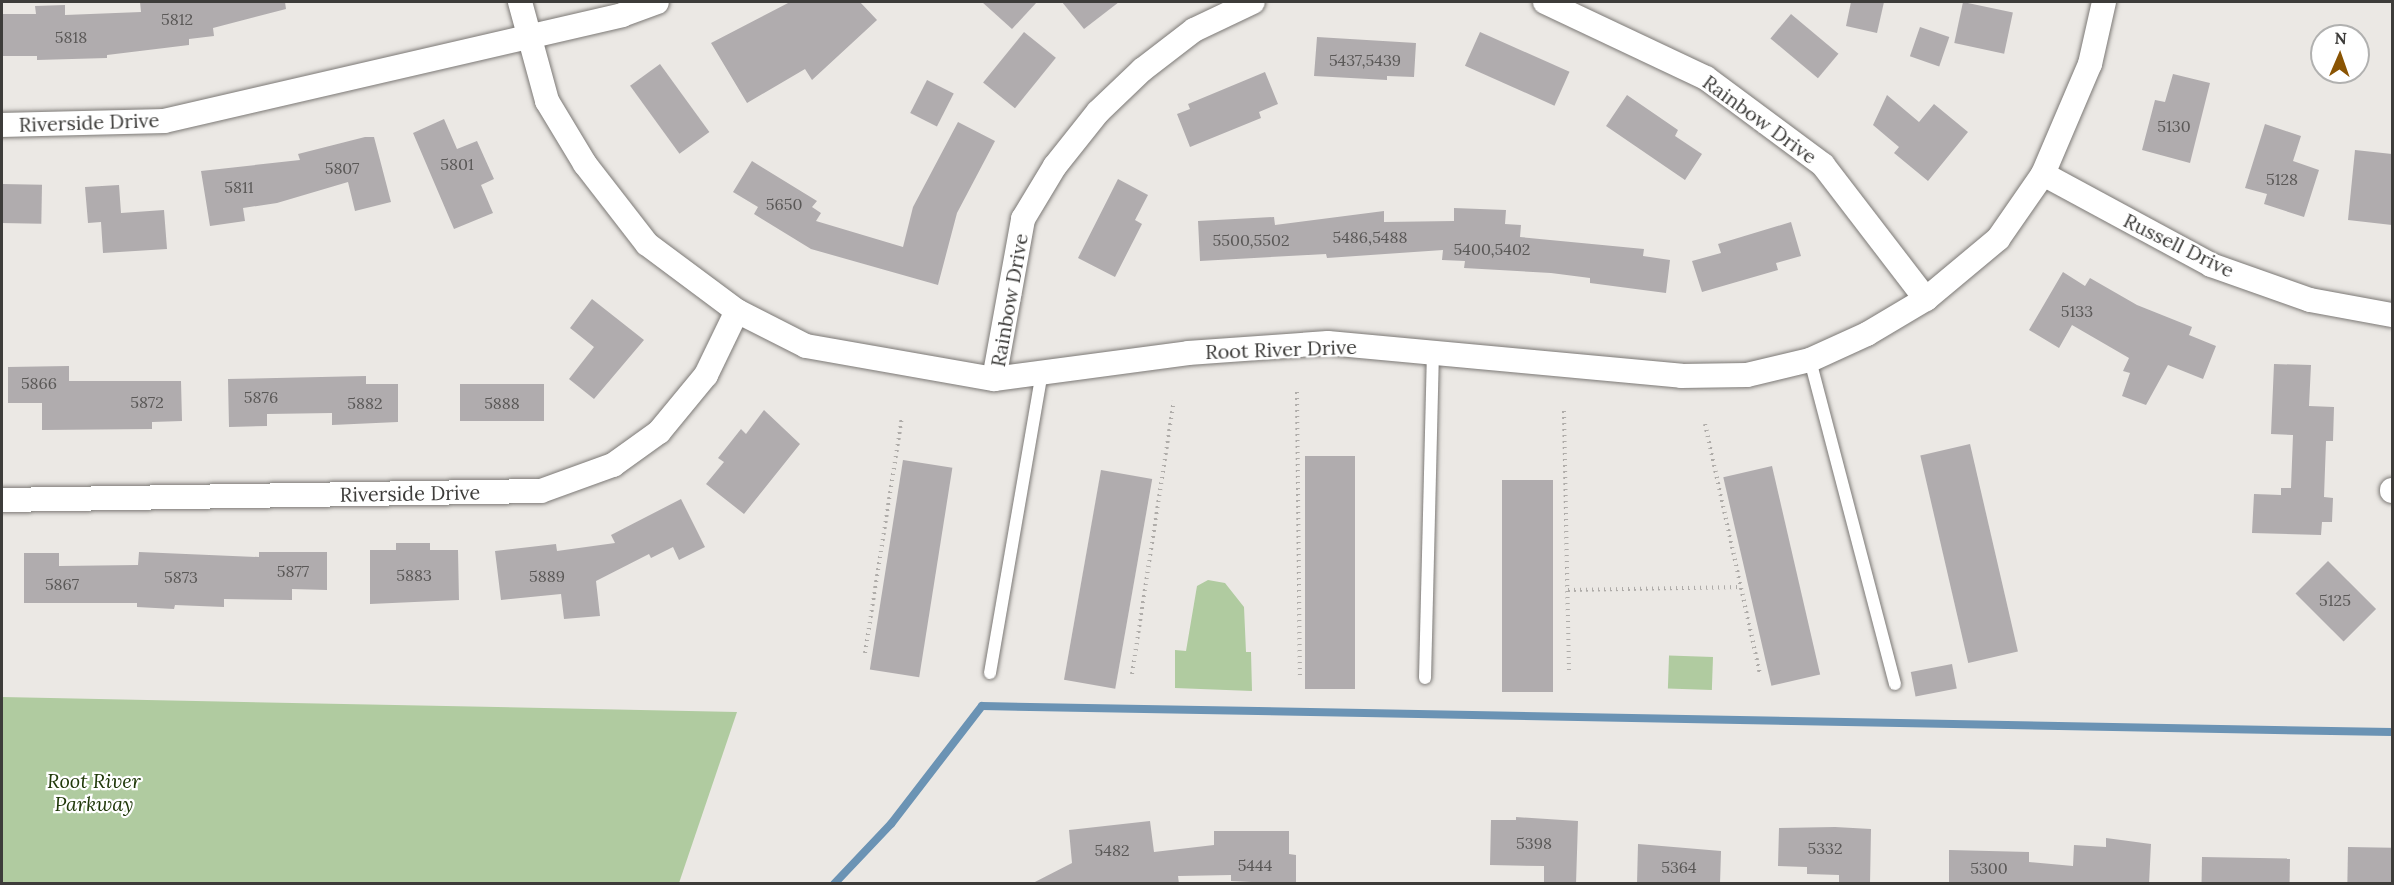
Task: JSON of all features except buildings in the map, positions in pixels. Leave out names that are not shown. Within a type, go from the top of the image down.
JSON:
[{"type":"street","name":"Root River Drive","points":[[520,2],[527,37],[547,101],[585,164],[647,244],[737,311],[806,346],[994,379],[1188,353],[1328,343],[1682,376],[1747,375],[1810,360],[1867,334],[1926,299],[1998,238],[2043,174],[2090,64],[2104,2]]},
{"type":"street","name":"Riverside Drive","points":[[2,125],[164,121],[622,15],[657,2]]},
{"type":"street","name":"Rainbow Drive","points":[[994,379],[1023,219],[1055,166],[1098,112],[1142,70],[1194,30],[1253,2]]},
{"type":"street","name":"Rainbow Drive","points":[[1545,2],[1706,78],[1823,165],[1926,299]]},
{"type":"street","name":"Russell Drive","points":[[2043,174],[2211,265],[2310,300],[2392,315]]},
{"type":"street","name":"Riverside Drive","points":[[2,500],[541,491],[613,465],[659,432],[706,375],[737,311]]},
{"type":"lane","points":[[1425,678],[1433,351]]},
{"type":"lane","points":[[1810,360],[1895,684]]},
{"type":"lane","points":[[990,673],[1042,373]]},
{"type":"path","points":[[1297,392],[1300,680]]},
{"type":"path","points":[[1132,674],[1174,401]]},
{"type":"path","points":[[1564,411],[1569,670]]},
{"type":"path","points":[[865,653],[902,417]]},
{"type":"path","points":[[1705,424],[1760,674]]},
{"type":"path","points":[[1568,590],[1741,587]]},
{"type":"green space","points":[[1208,580],[1225,583],[1244,607],[1246,652],[1251,652],[1252,691],[1175,688],[1175,650],[1186,651],[1197,586]]},
{"type":"green space","points":[[1669,655],[1713,657],[1712,690],[1668,688]]},
{"type":"green space","name":"Root River Parkway","points":[[2,697],[737,712],[679,883],[2,884]]},
{"type":"waterway","points":[[834,884],[891,824],[982,706],[2392,732]]}]
